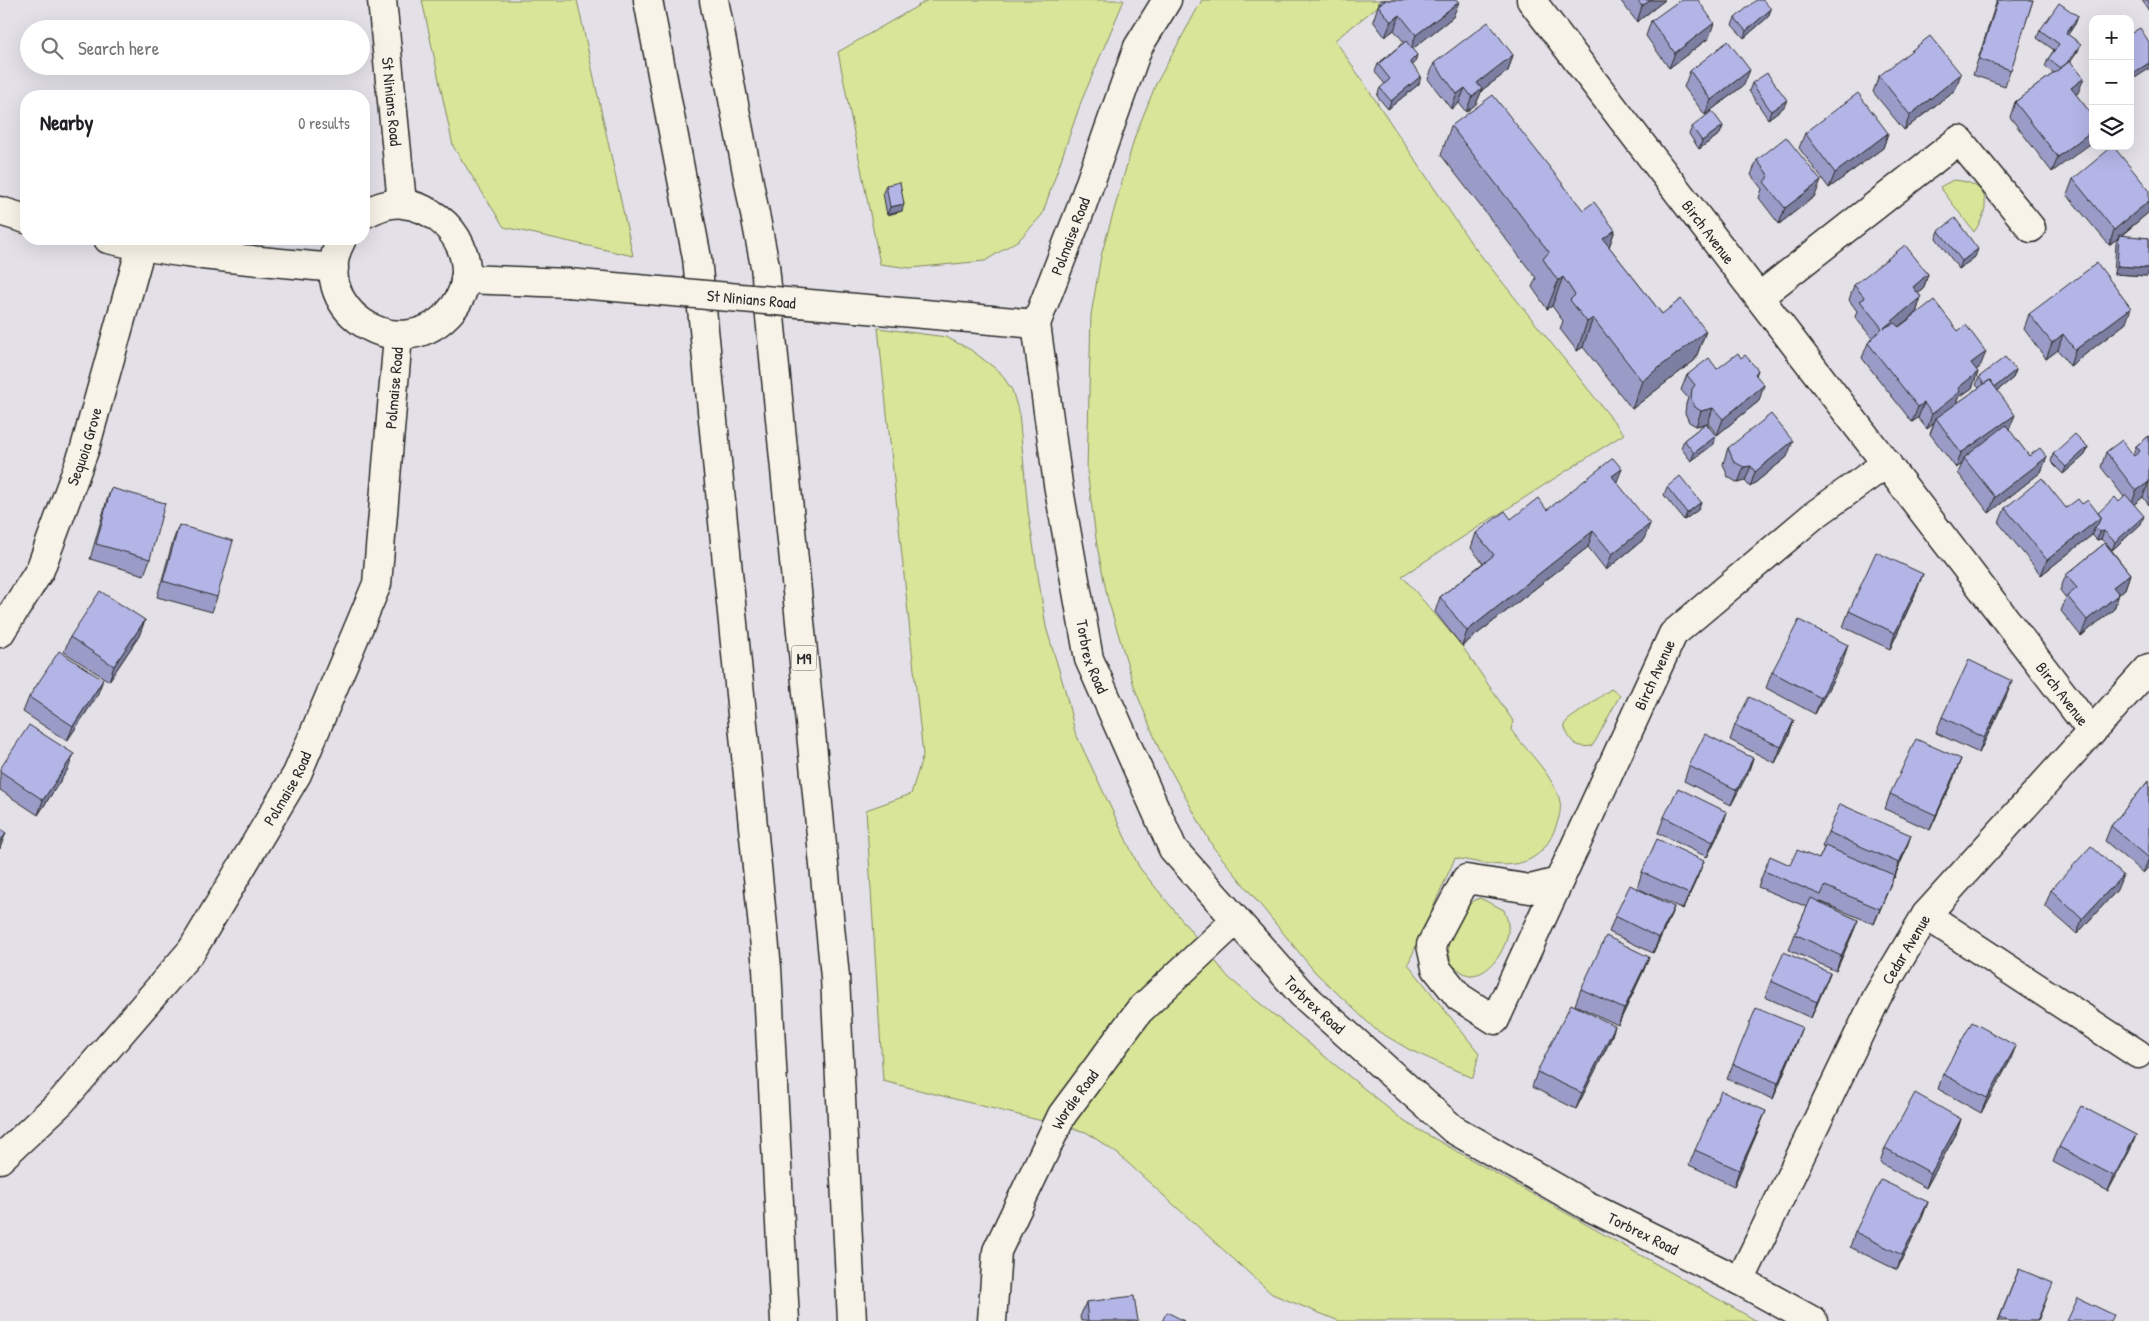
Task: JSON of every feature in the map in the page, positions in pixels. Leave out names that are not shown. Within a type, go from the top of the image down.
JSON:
[{"type":"main road","name":"St Ninians Road","points":[[382,0],[402,203]]},
{"type":"main road","points":[[648,0],[697,258],[767,968],[785,1321]]},
{"type":"main road","name":"M9","points":[[714,0],[765,266],[835,976],[852,1321]]},
{"type":"main road","name":"Polmaise Road","points":[[1058,484],[1036,324],[1080,211],[1138,47],[1167,0]]},
{"type":"main road","name":"Birch Avenue","points":[[1531,0],[2092,732]]},
{"type":"main road","points":[[1759,297],[1958,140],[2031,228]]},
{"type":"main road","points":[[338,245],[334,268],[336,288],[345,307],[360,322],[378,332],[398,336],[417,333],[434,326],[449,313],[460,298],[465,279],[465,257],[457,237],[443,220],[424,208],[402,203],[381,206],[370,211]]},
{"type":"main road","points":[[0,210],[20,217]]},
{"type":"main road","points":[[133,245],[334,268]]},
{"type":"main road","name":"Sequoia Grove","points":[[0,634],[40,570],[82,458],[141,247]]},
{"type":"main road","name":"St Ninians Road","points":[[465,279],[568,283],[1036,324]]},
{"type":"main road","name":"Polmaise Road","points":[[0,1159],[61,1102],[192,950],[297,774],[377,584],[398,336]]},
{"type":"main road","name":"Birch Avenue","points":[[1558,882],[1530,889],[1466,879],[1431,946],[1436,968],[1459,997],[1495,1020],[1672,634],[1813,516],[1887,463]]},
{"type":"main road","name":"Torbrex Road","points":[[1058,484],[1089,659],[1173,849],[1235,921],[1302,994],[1453,1129],[1586,1205],[1740,1281],[1813,1321]]},
{"type":"main road","name":"Cedar Avenue","points":[[1740,1281],[1877,997],[1926,915],[2149,668]]},
{"type":"main road","points":[[1926,915],[2138,1054]]},
{"type":"main road","name":"Wordie Road","points":[[992,1321],[997,1252],[1062,1115],[1139,1011],[1235,921]]},
{"type":"green space","points":[[422,0],[577,0],[633,256],[504,227],[453,146]]},
{"type":"green space","points":[[928,0],[1124,0],[1081,102],[1042,215],[1020,239],[985,261],[910,268],[880,264],[838,52]]},
{"type":"green space","points":[[1202,0],[1386,0],[1335,40],[1471,243],[1624,434],[1402,576],[1462,646],[1513,721],[1511,730],[1538,762],[1555,789],[1560,802],[1560,815],[1554,831],[1546,846],[1536,856],[1524,862],[1498,865],[1455,858],[1408,964],[1479,1053],[1473,1078],[1410,1050],[1376,1030],[1315,972],[1213,847],[1160,751],[1135,689],[1108,600],[1097,546],[1087,470],[1091,315],[1101,256],[1135,136],[1156,84]]},
{"type":"green space","points":[[1953,180],[1974,185],[1984,197],[1984,213],[1974,232],[1940,187]]},
{"type":"green space","points":[[878,328],[946,337],[971,350],[1000,372],[1012,390],[1019,413],[1028,511],[1046,627],[1065,690],[1075,732],[1139,867],[1229,978],[1405,1122],[1757,1321],[1339,1321],[1272,1294],[1118,1154],[1086,1132],[883,1081],[866,810],[911,794],[923,755]]},
{"type":"green space","points":[[1611,689],[1620,695],[1596,740],[1592,746],[1577,745],[1568,735],[1564,725],[1568,720]]},
{"type":"green space","points":[[1480,898],[1504,910],[1508,923],[1508,932],[1503,948],[1493,963],[1480,973],[1470,975],[1452,965],[1448,944],[1453,928],[1464,910]]},
{"type":"building","points":[[1384,0],[1457,0],[1459,2],[1416,35],[1400,15],[1391,22],[1378,5]]},
{"type":"building","points":[[1637,0],[1651,0],[1642,6]]},
{"type":"building","points":[[1680,0],[1698,0],[1714,23],[1675,53],[1651,21]]},
{"type":"building","points":[[1756,0],[1763,0],[1771,9],[1746,31],[1735,18]]},
{"type":"building","points":[[1998,0],[2033,0],[2011,70],[1979,59]]},
{"type":"building","points":[[2059,3],[2078,16],[2066,33],[2081,44],[2066,64],[2060,68],[2048,59],[2059,44],[2040,30]]},
{"type":"building","points":[[1488,22],[1513,55],[1477,83],[1482,89],[1472,97],[1465,88],[1457,94],[1434,63]]},
{"type":"building","points":[[2140,28],[2149,42],[2149,63],[2134,72],[2134,60],[2134,32]]},
{"type":"building","points":[[1930,36],[1961,74],[1910,115],[1879,76]]},
{"type":"building","points":[[1406,41],[1417,55],[1410,62],[1421,76],[1391,101],[1380,88],[1390,79],[1378,64]]},
{"type":"building","points":[[1728,41],[1750,70],[1711,100],[1690,71]]},
{"type":"building","points":[[2070,61],[2084,78],[2071,88],[2089,111],[2089,133],[2058,157],[2015,102]]},
{"type":"building","points":[[1767,73],[1787,100],[1771,111],[1752,83]]},
{"type":"building","points":[[1858,93],[1888,133],[1835,173],[1805,133]]},
{"type":"building","points":[[1493,95],[1583,210],[1594,202],[1615,230],[1603,239],[1662,314],[1681,299],[1706,331],[1642,381],[1593,318],[1587,322],[1570,300],[1575,295],[1563,277],[1558,281],[1543,259],[1549,252],[1451,126]]},
{"type":"building","points":[[1712,111],[1723,126],[1702,141],[1692,127]]},
{"type":"building","points":[[1786,137],[1821,181],[1785,208],[1764,182],[1769,176],[1757,160]]},
{"type":"building","points":[[2108,150],[2116,150],[2149,190],[2149,201],[2114,230],[2073,179]]},
{"type":"building","points":[[900,182],[904,204],[890,207],[886,185]]},
{"type":"building","points":[[1955,218],[1978,249],[1962,261],[1939,231]]},
{"type":"building","points":[[2119,235],[2149,238],[2149,268],[2117,266]]},
{"type":"building","points":[[1905,245],[1928,274],[1913,287],[1921,297],[1884,328],[1894,323],[1899,327],[1934,300],[1958,331],[1966,325],[1986,352],[1971,363],[1978,372],[1958,388],[1960,392],[1932,414],[1924,403],[1918,407],[1868,343],[1882,328],[1860,301],[1865,298],[1854,285]]},
{"type":"building","points":[[2097,263],[2131,308],[2075,350],[2063,334],[2052,343],[2029,314]]},
{"type":"building","points":[[1738,353],[1741,358],[1745,355],[1758,370],[1755,374],[1764,385],[1723,419],[1713,408],[1701,411],[1695,407],[1691,398],[1692,389],[1695,385],[1687,375],[1709,358],[1717,369]]},
{"type":"building","points":[[2005,357],[2016,370],[1995,387],[1990,380],[1984,384],[1979,377]]},
{"type":"building","points":[[1990,380],[2015,415],[1961,453],[1936,418]]},
{"type":"building","points":[[1771,414],[1793,441],[1755,472],[1751,466],[1744,467],[1734,462],[1728,448]]},
{"type":"building","points":[[1706,423],[1716,436],[1694,453],[1684,440]]},
{"type":"building","points":[[2006,425],[2029,456],[2040,448],[2047,457],[1995,497],[1964,458]]},
{"type":"building","points":[[2075,434],[2088,447],[2066,467],[2053,454]]},
{"type":"building","points":[[2149,436],[2149,482],[2136,491],[2106,452],[2122,440],[2134,456],[2140,451],[2136,446]]},
{"type":"building","points":[[1613,458],[1622,469],[1612,476],[1650,524],[1612,554],[1593,531],[1467,631],[1440,597],[1494,555],[1476,533],[1505,511],[1511,519],[1538,498],[1547,510]]},
{"type":"building","points":[[1680,476],[1701,502],[1687,513],[1667,487]]},
{"type":"building","points":[[2042,478],[2066,508],[2078,499],[2082,504],[2088,500],[2101,517],[2047,560],[2005,508]]},
{"type":"building","points":[[111,488],[165,503],[150,559],[96,544]]},
{"type":"building","points":[[2126,495],[2144,516],[2115,542],[2104,531],[2099,532],[2095,527],[2101,517],[2098,513],[2115,497],[2119,502]]},
{"type":"building","points":[[179,525],[233,541],[217,597],[163,581]]},
{"type":"building","points":[[2105,543],[2130,574],[2113,587],[2119,594],[2087,620],[2067,596],[2077,588],[2066,575]]},
{"type":"building","points":[[1876,552],[1923,574],[1895,633],[1849,611]]},
{"type":"building","points":[[100,591],[145,620],[114,666],[70,637]]},
{"type":"building","points":[[1799,620],[1848,645],[1821,698],[1772,672]]},
{"type":"building","points":[[59,651],[103,680],[73,726],[29,697]]},
{"type":"building","points":[[1969,660],[2012,681],[1984,738],[1942,717]]},
{"type":"building","points":[[1749,697],[1794,720],[1781,747],[1735,725]]},
{"type":"building","points":[[29,725],[74,754],[43,800],[0,771]]},
{"type":"building","points":[[1705,734],[1753,758],[1737,790],[1689,766]]},
{"type":"building","points":[[1916,739],[1961,759],[1936,815],[1890,794]]},
{"type":"building","points":[[2149,780],[2149,858],[2111,826]]},
{"type":"building","points":[[1678,788],[1727,812],[1713,842],[1664,817]]},
{"type":"building","points":[[1840,804],[1911,835],[1899,863],[1828,832]]},
{"type":"building","points":[[0,829],[6,833],[0,842]]},
{"type":"building","points":[[1657,839],[1704,861],[1689,894],[1642,872]]},
{"type":"building","points":[[1825,846],[1894,875],[1880,909],[1825,886],[1821,895],[1764,871],[1770,856],[1790,865],[1797,850],[1819,859]]},
{"type":"building","points":[[2091,846],[2123,875],[2082,919],[2051,890]]},
{"type":"building","points":[[1630,885],[1674,907],[1659,938],[1615,916]]},
{"type":"building","points":[[1811,898],[1858,920],[1841,956],[1795,934]]},
{"type":"building","points":[[1606,936],[1649,957],[1624,1009],[1581,989]]},
{"type":"building","points":[[1784,952],[1830,973],[1817,1002],[1771,981]]},
{"type":"building","points":[[1571,1004],[1615,1026],[1582,1093],[1537,1072]]},
{"type":"building","points":[[1756,1008],[1802,1027],[1778,1083],[1733,1064]]},
{"type":"building","points":[[1972,1022],[2016,1046],[1987,1098],[1943,1074]]},
{"type":"building","points":[[1721,1091],[1766,1111],[1739,1170],[1695,1150]]},
{"type":"building","points":[[1915,1093],[1961,1119],[1931,1173],[1885,1148]]},
{"type":"building","points":[[2081,1106],[2136,1135],[2114,1176],[2059,1147]]},
{"type":"building","points":[[1881,1180],[1928,1202],[1902,1255],[1855,1232]]},
{"type":"building","points":[[2019,1269],[2053,1283],[2037,1321],[2009,1321],[2000,1317]]},
{"type":"building","points":[[1134,1296],[1138,1321],[1088,1321],[1086,1302]]},
{"type":"building","points":[[2078,1298],[2114,1315],[2111,1321],[2067,1321]]},
{"type":"building","points":[[1167,1312],[1184,1321],[1162,1321]]}]
